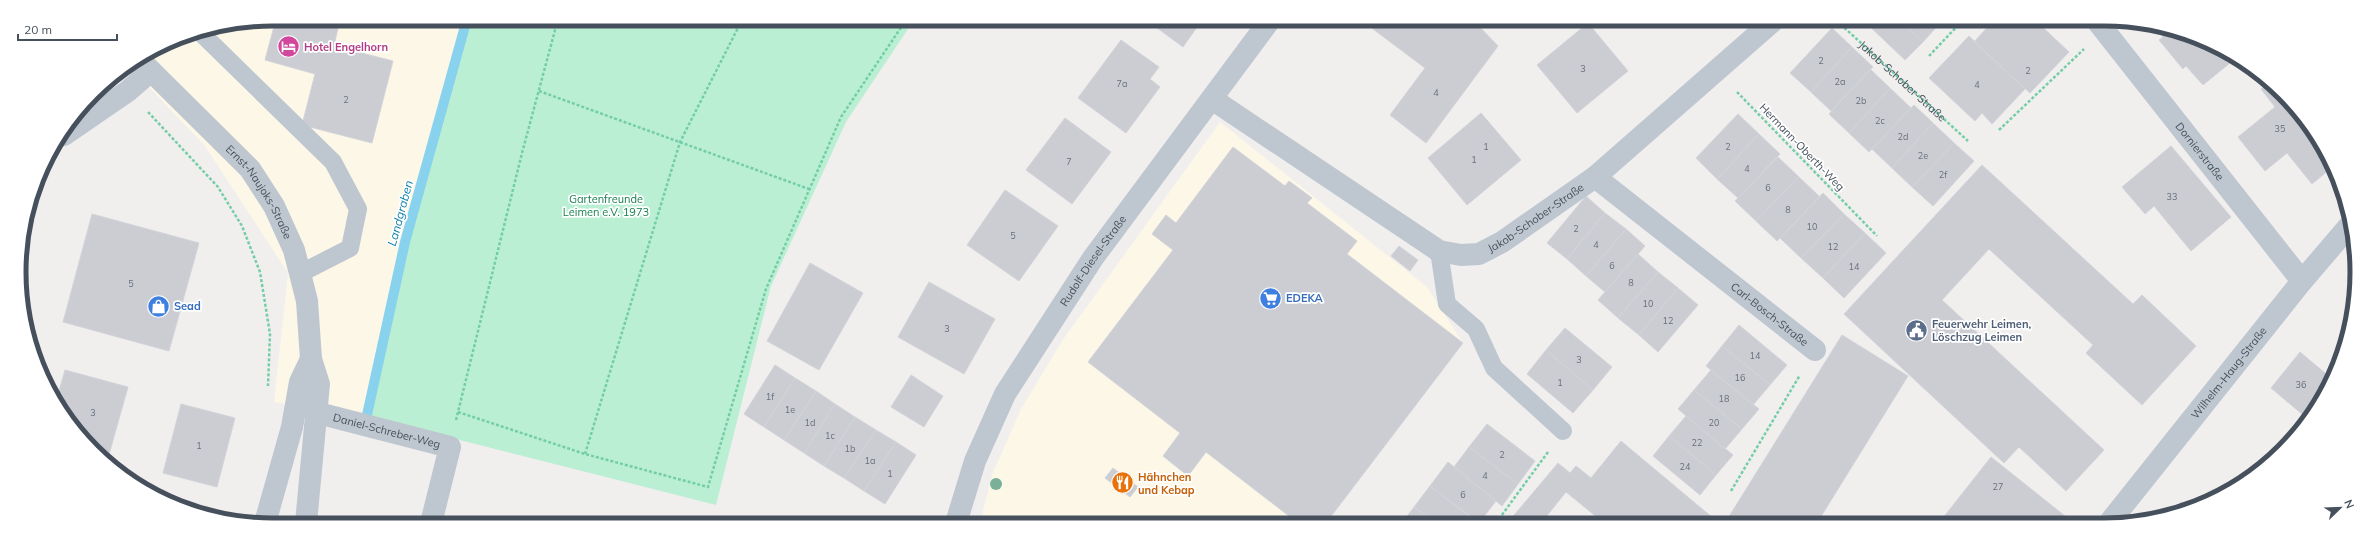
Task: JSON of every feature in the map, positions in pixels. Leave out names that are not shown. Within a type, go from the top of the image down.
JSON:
[{"type":"street","name":"Rudolf-Diesel-Straße","points":[[958,518],[975,462],[1005,394],[1093,258],[1266,26]]},
{"type":"street","name":"Jakob-Schober-Straße","points":[[1212,99],[1439,250],[1461,255],[1479,254],[1502,242],[1595,177],[1715,70],[1767,26]]},
{"type":"street","name":"Dornierstraße","points":[[2102,26],[2286,258],[2302,281]]},
{"type":"street","name":"Ernst-Naujoks-Straße","points":[[146,65],[250,169],[280,219],[294,250],[301,273],[309,316],[311,359],[319,384],[318,413],[311,461],[306,518]]},
{"type":"street","points":[[70,131],[128,91],[146,65]]},
{"type":"street","name":"Carl-Bosch-Straße","points":[[1595,177],[1815,350]]},
{"type":"street","name":"Wilhelm-Haug-Straße","points":[[2113,517],[2302,281],[2346,230]]},
{"type":"street","name":"Ernst-Naujoks-Straße","points":[[267,518],[292,427],[300,382],[311,359]]},
{"type":"street","name":"Daniel-Schreber-Weg","points":[[318,413],[450,446],[432,518]]},
{"type":"lane","points":[[204,35],[333,162],[358,209],[350,248],[301,273]]},
{"type":"lane","points":[[1439,250],[1447,304],[1476,329],[1494,368],[1564,431]]},
{"type":"path","points":[[450,446],[556,26]]},
{"type":"path","points":[[585,454],[680,142],[739,26]]},
{"type":"path","points":[[458,412],[585,454],[708,487],[766,289],[841,116],[902,26]]},
{"type":"path","name":"Jakob-Schober-Straße","points":[[1842,26],[1968,141]]},
{"type":"path","points":[[1929,56],[1957,26]]},
{"type":"path","points":[[2000,130],[2100,26]]},
{"type":"path","name":"Hermann-Oberth-Weg","points":[[1715,70],[1877,236]]},
{"type":"path","points":[[128,91],[218,188],[242,226],[260,272],[270,334],[268,392]]},
{"type":"path","points":[[539,91],[809,190]]},
{"type":"path","name":"Carl-Bosch-Straße","points":[[1732,491],[1815,350]]},
{"type":"path","points":[[1500,518],[1564,431]]},
{"type":"shaded area","points":[[272,26],[463,26],[436,120],[365,418],[274,402],[288,273],[205,146],[132,69],[163,51],[193,39],[208,34],[240,28]]},
{"type":"shaded area","name":"EDEKA","points":[[1220,122],[1427,287],[1463,343],[1330,518],[981,518],[992,475],[1021,409],[1062,341]]},
{"type":"green space","name":"Gartenfreunde Leimen e.V. 1973","points":[[463,26],[910,26],[846,122],[771,286],[716,505],[396,424],[365,418],[436,120]]},
{"type":"building","points":[[274,26],[338,26],[334,46],[393,61],[372,143],[302,125],[315,74],[265,60]]},
{"type":"building","points":[[1154,26],[1198,26],[1183,47]]},
{"type":"building","points":[[1369,26],[1479,26],[1498,46],[1426,143],[1390,115],[1425,68]]},
{"type":"building","points":[[1584,26],[1590,26],[1628,71],[1577,113],[1537,65]]},
{"type":"building","points":[[1869,26],[1906,26],[1923,42],[1905,60]]},
{"type":"building","points":[[1906,26],[1937,26],[1923,42]]},
{"type":"building","points":[[1988,26],[2041,26],[2069,52],[2030,93],[1974,42]]},
{"type":"building","points":[[1832,28],[1852,47],[1811,92],[1790,73]]},
{"type":"building","points":[[2159,32],[2183,39],[2213,51],[2232,62],[2203,85],[2186,66],[2183,69],[2159,40],[2163,37]]},
{"type":"building","points":[[1969,36],[2025,89],[1992,124],[1982,113],[1975,121],[1929,78]]},
{"type":"building","points":[[1121,40],[1159,67],[1150,79],[1160,87],[1126,133],[1078,98]]},
{"type":"building","points":[[1852,47],[1873,67],[1831,111],[1811,92]]},
{"type":"building","points":[[1870,69],[1890,88],[1849,133],[1829,114]]},
{"type":"building","points":[[2265,86],[2289,110],[2309,135],[2325,163],[2328,171],[2312,184],[2287,153],[2265,171],[2238,137],[2275,107],[2261,89]]},
{"type":"building","points":[[1890,88],[1911,108],[1869,152],[1849,133]]},
{"type":"building","points":[[1914,105],[1933,123],[1892,168],[1872,149]]},
{"type":"building","points":[[1481,113],[1521,160],[1467,205],[1428,158]]},
{"type":"building","points":[[1738,114],[1759,134],[1717,179],[1696,158]]},
{"type":"building","points":[[1065,118],[1111,152],[1072,204],[1026,170]]},
{"type":"building","points":[[1933,123],[1954,143],[1912,187],[1892,168]]},
{"type":"building","points":[[1759,134],[1780,154],[1738,198],[1717,179]]},
{"type":"building","points":[[1954,143],[1974,161],[1933,206],[1912,187]]},
{"type":"building","points":[[2171,146],[2231,217],[2191,251],[2154,206],[2145,214],[2122,187]]},
{"type":"building","name":"EDEKA","points":[[1233,147],[1285,186],[1289,181],[1312,198],[1307,203],[1357,241],[1347,254],[1463,343],[1330,518],[1292,518],[1206,452],[1188,476],[1163,456],[1180,433],[1088,362],[1173,250],[1152,234],[1166,215],[1176,223]]},
{"type":"building","points":[[1778,157],[1799,177],[1756,221],[1735,201]]},
{"type":"building","name":"Feuerwehr Leimen, Löschzug Leimen","points":[[1982,165],[2133,304],[2142,295],[2196,346],[2142,405],[2086,353],[2093,345],[1989,249],[1942,300],[2104,450],[2066,491],[2019,447],[2004,463],[1844,314]]},
{"type":"building","points":[[1799,177],[1820,197],[1777,241],[1756,221]]},
{"type":"building","points":[[1005,190],[1058,226],[1019,281],[967,245]]},
{"type":"building","points":[[1823,193],[1844,214],[1801,258],[1780,238]]},
{"type":"building","points":[[1586,196],[1605,213],[1567,259],[1547,243]]},
{"type":"building","points":[[1605,213],[1626,229],[1586,276],[1567,259]]},
{"type":"building","points":[[92,214],[199,243],[169,351],[63,322]]},
{"type":"building","points":[[1844,214],[1865,233],[1823,278],[1801,258]]},
{"type":"building","points":[[1626,229],[1645,246],[1605,292],[1586,276]]},
{"type":"building","points":[[1865,233],[1886,253],[1844,298],[1823,278]]},
{"type":"building","points":[[1399,246],[1418,260],[1410,271],[1391,256]]},
{"type":"building","points":[[1638,254],[1658,272],[1618,318],[1598,300]]},
{"type":"building","points":[[810,263],[863,293],[819,370],[767,341]]},
{"type":"building","points":[[1658,272],[1678,288],[1639,335],[1618,318]]},
{"type":"building","points":[[929,282],[995,319],[964,374],[898,337]]},
{"type":"building","points":[[1678,288],[1698,305],[1658,352],[1639,335]]},
{"type":"building","points":[[1739,325],[1787,365],[1770,385],[1722,346]]},
{"type":"building","points":[[1565,328],[1612,367],[1593,390],[1546,350]]},
{"type":"building","points":[[1842,335],[1908,376],[1820,518],[1728,518]]},
{"type":"building","points":[[1722,346],[1770,385],[1753,405],[1706,366]]},
{"type":"building","points":[[1546,350],[1593,390],[1573,413],[1527,374]]},
{"type":"building","points":[[2300,352],[2327,375],[2312,404],[2303,415],[2271,388]]},
{"type":"building","points":[[775,365],[795,378],[764,427],[744,414]]},
{"type":"building","points":[[65,370],[128,387],[109,456],[77,422],[58,394]]},
{"type":"building","points":[[1711,370],[1759,409],[1742,429],[1694,390]]},
{"type":"building","points":[[911,375],[943,396],[924,427],[891,407]]},
{"type":"building","points":[[795,378],[816,391],[784,440],[764,427]]},
{"type":"building","points":[[1694,390],[1742,429],[1725,449],[1678,409]]},
{"type":"building","points":[[816,391],[835,404],[804,453],[784,440]]},
{"type":"building","points":[[181,404],[235,418],[217,487],[163,473]]},
{"type":"building","points":[[835,404],[855,417],[824,466],[804,453]]},
{"type":"building","points":[[1686,416],[1733,455],[1716,475],[1669,436]]},
{"type":"building","points":[[855,417],[876,430],[844,478],[824,466]]},
{"type":"building","points":[[1487,424],[1535,461],[1518,484],[1469,447]]},
{"type":"building","points":[[876,430],[896,442],[864,491],[844,478]]},
{"type":"building","points":[[1669,436],[1716,475],[1700,495],[1653,456]]},
{"type":"building","points":[[1621,441],[1713,518],[1598,518],[1566,492],[1546,517],[1547,518],[1512,518],[1558,463],[1570,473],[1576,466],[1591,478]]},
{"type":"building","points":[[896,442],[916,455],[885,504],[864,491]]},
{"type":"building","points":[[1469,447],[1518,484],[1502,506],[1454,467]]},
{"type":"building","points":[[1991,457],[2065,516],[2063,518],[1943,518]]},
{"type":"building","points":[[1448,462],[1496,501],[1483,518],[1472,518],[1430,486]]},
{"type":"building","name":"Hähnchen und Kebap","points":[[1113,468],[1138,487],[1130,497],[1105,478]]},
{"type":"building","points":[[1430,486],[1472,518],[1428,518],[1414,507]]},
{"type":"building","points":[[2181,502],[2184,504],[2183,505],[2178,507]]},
{"type":"building","points":[[1414,507],[1428,518],[1406,518]]},
{"type":"waterway","name":"Landgraben","points":[[367,415],[405,242],[465,26]]},
{"type":"place","name":"Hotel Engelhorn","points":[[289,47]]},
{"type":"place","name":"EDEKA","points":[[1271,298]]},
{"type":"place","name":"Sead","points":[[159,306]]},
{"type":"place","name":"Feuerwehr Leimen, Löschzug Leimen","points":[[1917,330]]},
{"type":"place","name":"Hähnchen und Kebap","points":[[1122,483]]}]
